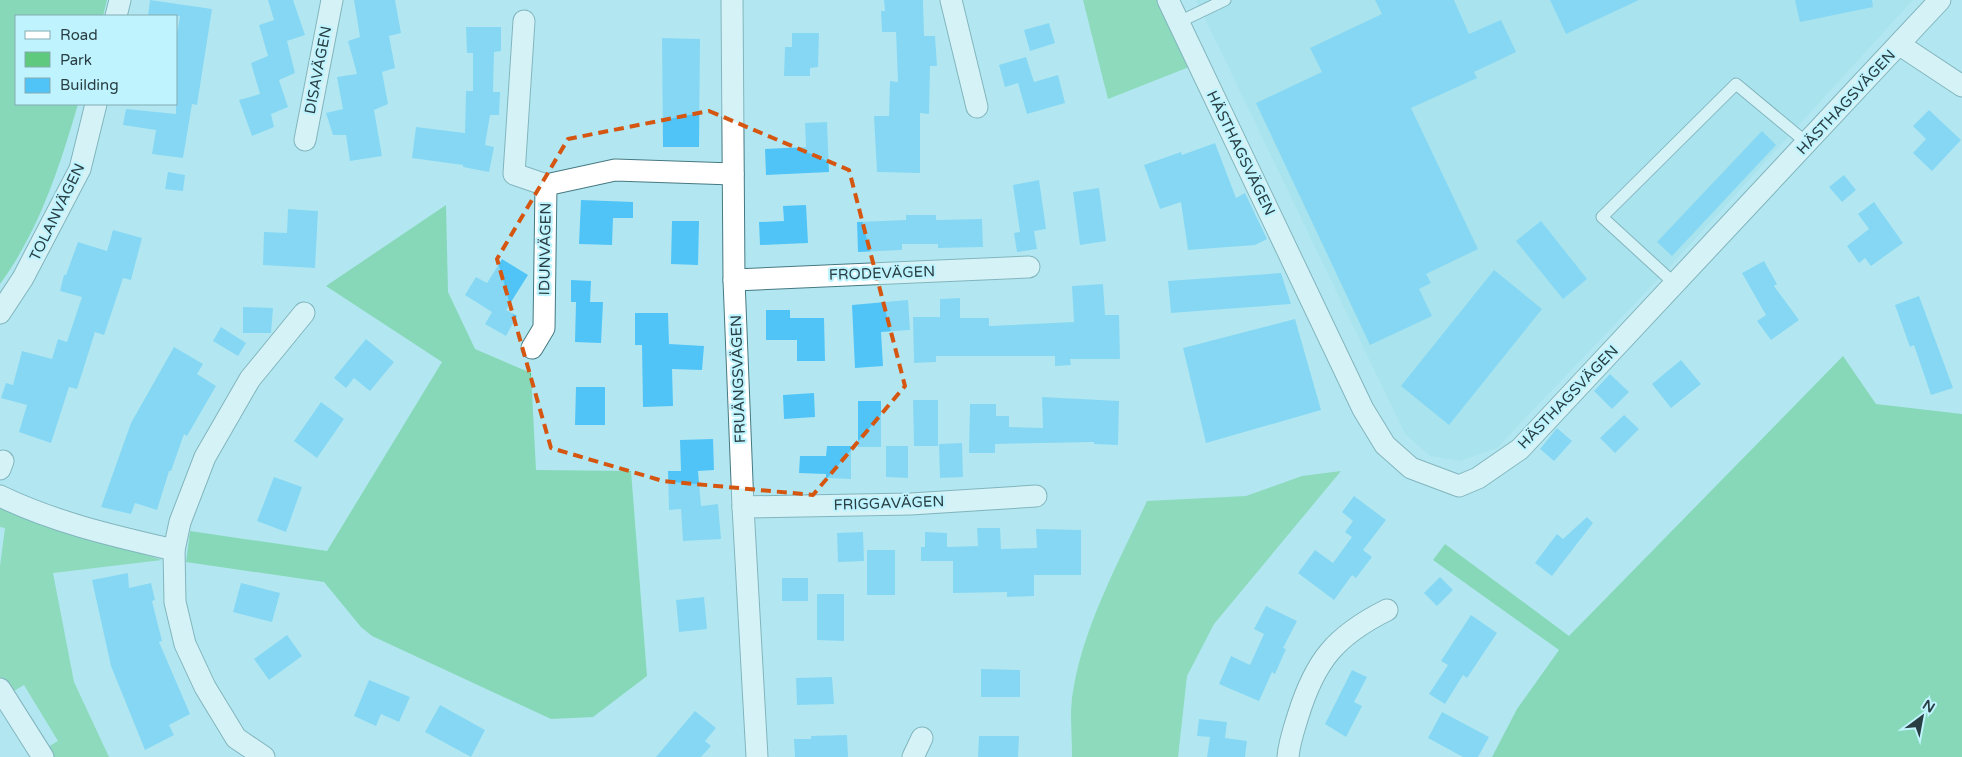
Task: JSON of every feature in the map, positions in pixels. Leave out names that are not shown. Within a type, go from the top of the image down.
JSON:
[{"type":"street","points":[[116,15],[120,0]]},
{"type":"street","name":"DISAVÄGEN","points":[[305,140],[332,0]]},
{"type":"street","name":"FRUÄNGSVÄGEN","points":[[732,0],[734,280],[742,507],[757,757]]},
{"type":"street","points":[[951,0],[977,107]]},
{"type":"street","name":"HÄSTHAGSVÄGEN","points":[[1168,0],[1363,409],[1385,445],[1411,468],[1459,486],[1478,478],[1520,449],[1900,45],[1940,0]]},
{"type":"street","points":[[524,21],[514,174],[546,185]]},
{"type":"street","name":"HÄSTHAGSVÄGEN","points":[[1900,45],[1962,86]]},
{"type":"street","name":"TOLANVÄGEN","points":[[0,313],[23,278],[80,169],[96,105]]},
{"type":"street","name":"IDUNVÄGEN","points":[[532,348],[544,328],[546,185],[615,170],[733,174]]},
{"type":"street","name":"FRODEVÄGEN","points":[[734,280],[1030,267]]},
{"type":"street","points":[[264,757],[236,738],[205,687],[185,644],[175,602],[174,550],[180,522],[205,457],[250,379],[304,314]]},
{"type":"street","points":[[0,496],[30,511],[83,529],[174,550]]},
{"type":"street","name":"FRIGGAVÄGEN","points":[[742,507],[911,504],[1036,496]]},
{"type":"street","points":[[1288,757],[1289,747],[1305,692],[1324,657],[1358,624],[1387,610]]},
{"type":"street","points":[[0,689],[43,757]]},
{"type":"lane","points":[[1178,22],[1225,0]]},
{"type":"lane","points":[[1675,284],[1602,217],[1736,84],[1808,143]]},
{"type":"highlighted area","points":[[709,111],[849,170],[905,386],[813,495],[663,481],[551,448],[497,259],[568,139]]},
{"type":"shaded area","points":[[1196,0],[1913,0],[1664,273],[1497,448],[1460,461],[1430,456],[1405,434]]},
{"type":"green space","points":[[0,0],[107,0],[103,15],[15,15],[15,105],[78,105],[64,151],[47,197],[26,242],[0,284]]},
{"type":"green space","points":[[1083,0],[1157,0],[1189,67],[1108,99]]},
{"type":"green space","points":[[446,205],[448,292],[475,349],[531,373],[536,470],[631,471],[647,676],[593,717],[551,719],[372,636],[361,627],[324,582],[186,562],[190,531],[327,551],[442,362],[326,286]]},
{"type":"green space","points":[[1843,356],[1876,404],[1962,414],[1962,757],[1492,757],[1517,709],[1559,650],[1433,560],[1445,544],[1569,636]]},
{"type":"green space","points":[[1341,471],[1214,624],[1187,676],[1178,757],[1072,757],[1071,711],[1074,684],[1080,658],[1089,630],[1111,577],[1147,501],[1246,496],[1302,476]]},
{"type":"green space","points":[[0,508],[162,560],[53,573],[74,682],[109,757],[48,757],[43,750],[58,741],[24,685],[9,694],[0,680],[0,566],[5,528],[0,527]]},
{"type":"building","points":[[150,0],[212,9],[197,105],[192,104],[183,158],[152,154],[156,130],[123,125],[126,109],[176,114],[176,105],[178,105],[178,28],[180,16],[148,15]]},
{"type":"building","points":[[268,0],[293,0],[305,35],[287,41],[295,73],[279,80],[288,107],[271,114],[274,127],[252,136],[239,100],[260,94],[251,63],[268,56],[259,25],[274,20]]},
{"type":"building","points":[[354,0],[395,0],[401,33],[389,36],[395,68],[382,72],[388,104],[374,110],[382,156],[350,161],[346,135],[333,135],[326,113],[343,109],[337,77],[357,74],[348,41],[360,37]]},
{"type":"building","points":[[884,0],[923,0],[924,36],[935,36],[937,66],[930,66],[929,114],[920,113],[920,173],[877,172],[874,116],[889,116],[890,81],[898,82],[896,32],[882,32],[881,11],[885,11]]},
{"type":"building","points":[[1375,0],[1454,0],[1469,34],[1501,20],[1516,52],[1474,72],[1477,78],[1411,108],[1478,249],[1426,274],[1431,283],[1419,289],[1432,316],[1370,345],[1256,103],[1322,72],[1310,48],[1382,14]]},
{"type":"building","points":[[1550,0],[1639,0],[1566,34]]},
{"type":"building","points":[[1795,0],[1872,0],[1873,7],[1800,22]]},
{"type":"building","points":[[1049,23],[1055,43],[1030,51],[1024,30]]},
{"type":"building","points":[[466,27],[501,27],[501,51],[494,52],[493,92],[500,92],[499,115],[490,115],[485,145],[494,147],[489,172],[463,167],[463,165],[412,158],[416,127],[465,133],[466,91],[473,91],[473,53],[467,53]]},
{"type":"building","points":[[792,33],[819,33],[818,67],[810,68],[810,76],[784,76],[785,47],[792,47]]},
{"type":"building","points":[[662,38],[700,39],[699,147],[663,147]]},
{"type":"building","points":[[1026,57],[1034,82],[1058,75],[1065,103],[1027,114],[1018,83],[1005,87],[999,65]]},
{"type":"building","points":[[1929,110],[1961,140],[1932,171],[1913,153],[1926,139],[1913,126]]},
{"type":"building","points":[[827,122],[829,172],[766,175],[765,149],[806,147],[805,123]]},
{"type":"building","points":[[1762,131],[1776,145],[1672,256],[1657,242]]},
{"type":"building","points":[[1215,143],[1236,198],[1245,193],[1267,239],[1255,245],[1188,250],[1181,202],[1160,209],[1144,165],[1181,152],[1182,155]]},
{"type":"building","points":[[168,172],[185,175],[183,191],[165,189]]},
{"type":"building","points":[[1844,175],[1856,190],[1842,202],[1829,187]]},
{"type":"building","points":[[1039,180],[1046,229],[1034,231],[1037,249],[1017,252],[1014,233],[1020,232],[1013,185]]},
{"type":"building","points":[[1099,188],[1106,241],[1080,245],[1073,192]]},
{"type":"building","points":[[581,200],[633,202],[633,218],[613,218],[612,245],[579,244]]},
{"type":"building","points":[[1874,202],[1903,243],[1871,266],[1865,258],[1859,263],[1847,246],[1869,229],[1858,214]]},
{"type":"building","points":[[806,205],[808,243],[760,245],[759,222],[784,221],[783,206]]},
{"type":"building","points":[[288,209],[318,211],[315,268],[263,265],[264,232],[287,233]]},
{"type":"building","points":[[906,215],[936,215],[936,220],[982,219],[983,247],[938,248],[938,244],[902,244],[902,250],[858,252],[857,222],[906,220]]},
{"type":"building","points":[[672,221],[699,221],[698,265],[671,264]]},
{"type":"building","points":[[1541,221],[1587,279],[1563,299],[1516,241]]},
{"type":"building","points":[[113,230],[142,238],[131,280],[123,278],[104,335],[95,332],[77,389],[69,387],[51,443],[19,432],[27,405],[1,398],[6,383],[13,385],[22,351],[52,359],[58,339],[67,342],[82,297],[60,291],[64,275],[66,275],[78,242],[107,251]]},
{"type":"building","points":[[502,259],[528,275],[506,310],[517,316],[506,336],[485,324],[492,312],[465,295],[476,277],[487,283]]},
{"type":"building","points":[[1764,261],[1777,284],[1774,286],[1799,320],[1771,340],[1757,321],[1766,315],[1742,273]]},
{"type":"building","points":[[1494,270],[1542,309],[1449,425],[1401,386]]},
{"type":"building","points":[[1281,273],[1291,304],[1171,313],[1168,281]]},
{"type":"building","points":[[571,280],[591,281],[590,302],[603,302],[601,343],[575,342],[576,302],[571,302]]},
{"type":"building","points":[[1103,284],[1105,315],[1119,315],[1120,359],[1070,359],[1071,365],[1055,366],[1055,356],[936,356],[936,362],[914,363],[913,317],[940,317],[940,299],[960,298],[960,318],[989,318],[989,326],[1074,322],[1072,286]]},
{"type":"building","points":[[1919,296],[1953,388],[1931,395],[1914,345],[1910,347],[1895,305]]},
{"type":"building","points":[[908,300],[910,330],[881,332],[883,366],[855,368],[852,305]]},
{"type":"building","points":[[243,307],[273,308],[271,333],[243,333]]},
{"type":"building","points":[[766,310],[790,310],[790,318],[824,318],[825,361],[797,361],[797,340],[766,340]]},
{"type":"building","points":[[635,313],[668,313],[669,344],[704,346],[702,370],[672,369],[673,406],[643,407],[642,345],[635,345]]},
{"type":"building","points":[[1295,319],[1321,410],[1206,443],[1183,348]]},
{"type":"building","points":[[221,327],[246,343],[238,356],[213,341]]},
{"type":"building","points":[[366,339],[394,362],[370,391],[354,378],[346,388],[334,378]]},
{"type":"building","points":[[174,347],[203,364],[197,374],[216,386],[187,436],[184,434],[171,471],[169,471],[157,510],[135,503],[131,514],[101,507],[131,423]]},
{"type":"building","points":[[1681,360],[1701,384],[1671,408],[1652,384]]},
{"type":"building","points":[[1610,374],[1629,392],[1612,409],[1594,391]]},
{"type":"building","points":[[576,387],[605,387],[605,425],[575,425]]},
{"type":"building","points":[[814,393],[815,417],[784,419],[783,395]]},
{"type":"building","points":[[1042,397],[1119,401],[1118,445],[1094,444],[1094,442],[995,444],[995,453],[969,453],[970,404],[996,404],[996,416],[1009,416],[1009,427],[1043,428]]},
{"type":"building","points":[[913,400],[938,400],[938,446],[914,446]]},
{"type":"building","points":[[858,401],[881,401],[881,447],[858,447]]},
{"type":"building","points":[[321,402],[344,419],[317,458],[294,441]]},
{"type":"building","points":[[1624,415],[1639,429],[1615,453],[1600,438]]},
{"type":"building","points":[[1557,428],[1572,441],[1554,461],[1540,449]]},
{"type":"building","points":[[713,439],[714,470],[698,471],[701,506],[718,504],[721,539],[683,541],[681,509],[669,510],[668,471],[681,471],[680,440]]},
{"type":"building","points":[[962,443],[963,477],[940,478],[939,444]]},
{"type":"building","points":[[827,446],[851,446],[851,479],[826,478],[826,474],[799,473],[800,456],[826,456]]},
{"type":"building","points":[[886,446],[908,446],[908,478],[886,477]]},
{"type":"building","points":[[274,477],[302,487],[286,532],[257,521]]},
{"type":"building","points":[[1354,496],[1386,520],[1363,550],[1372,557],[1356,578],[1352,575],[1334,600],[1298,573],[1315,550],[1333,563],[1352,537],[1345,532],[1353,521],[1342,512]]},
{"type":"building","points":[[1587,517],[1593,523],[1552,576],[1535,563],[1557,534],[1563,539]]},
{"type":"building","points":[[977,528],[1000,528],[1001,549],[1037,548],[1036,529],[1081,530],[1081,575],[1034,575],[1034,596],[1007,597],[1007,592],[953,593],[953,561],[921,561],[921,547],[925,547],[925,532],[947,533],[947,547],[978,546]]},
{"type":"building","points":[[863,532],[864,561],[838,562],[837,533]]},
{"type":"building","points":[[867,550],[895,550],[895,595],[867,595]]},
{"type":"building","points":[[128,573],[129,588],[151,583],[155,600],[152,601],[162,641],[159,642],[190,714],[169,725],[174,735],[145,750],[111,666],[92,580]]},
{"type":"building","points":[[1440,577],[1453,590],[1437,606],[1424,593]]},
{"type":"building","points":[[782,578],[808,578],[808,601],[782,601]]},
{"type":"building","points":[[241,583],[280,593],[272,622],[233,612]]},
{"type":"building","points":[[817,594],[844,594],[844,641],[817,640]]},
{"type":"building","points":[[704,597],[707,629],[679,632],[676,600]]},
{"type":"building","points":[[1266,606],[1297,621],[1283,648],[1286,649],[1275,674],[1272,672],[1259,701],[1219,684],[1231,656],[1250,665],[1264,634],[1254,629]]},
{"type":"building","points":[[1471,615],[1497,633],[1467,678],[1463,675],[1445,704],[1429,694],[1448,665],[1441,661]]},
{"type":"building","points":[[287,635],[302,656],[269,680],[254,659]]},
{"type":"building","points":[[981,669],[1020,670],[1020,697],[981,697]]},
{"type":"building","points":[[1352,670],[1367,677],[1354,702],[1362,706],[1346,737],[1325,724]]},
{"type":"building","points":[[832,677],[834,704],[797,705],[796,678]]},
{"type":"building","points":[[369,680],[410,697],[399,722],[381,714],[376,726],[354,716]]},
{"type":"building","points":[[440,705],[485,730],[471,757],[425,732]]},
{"type":"building","points":[[695,711],[716,728],[705,741],[711,746],[701,757],[656,757]]},
{"type":"building","points":[[1442,712],[1489,737],[1478,757],[1463,757],[1428,738]]},
{"type":"building","points":[[1199,719],[1227,722],[1225,738],[1247,741],[1245,757],[1207,757],[1210,737],[1197,736]]},
{"type":"building","points":[[847,735],[848,757],[795,757],[794,739],[811,739],[811,736]]},
{"type":"building","points":[[979,736],[1019,736],[1018,757],[978,757]]}]
